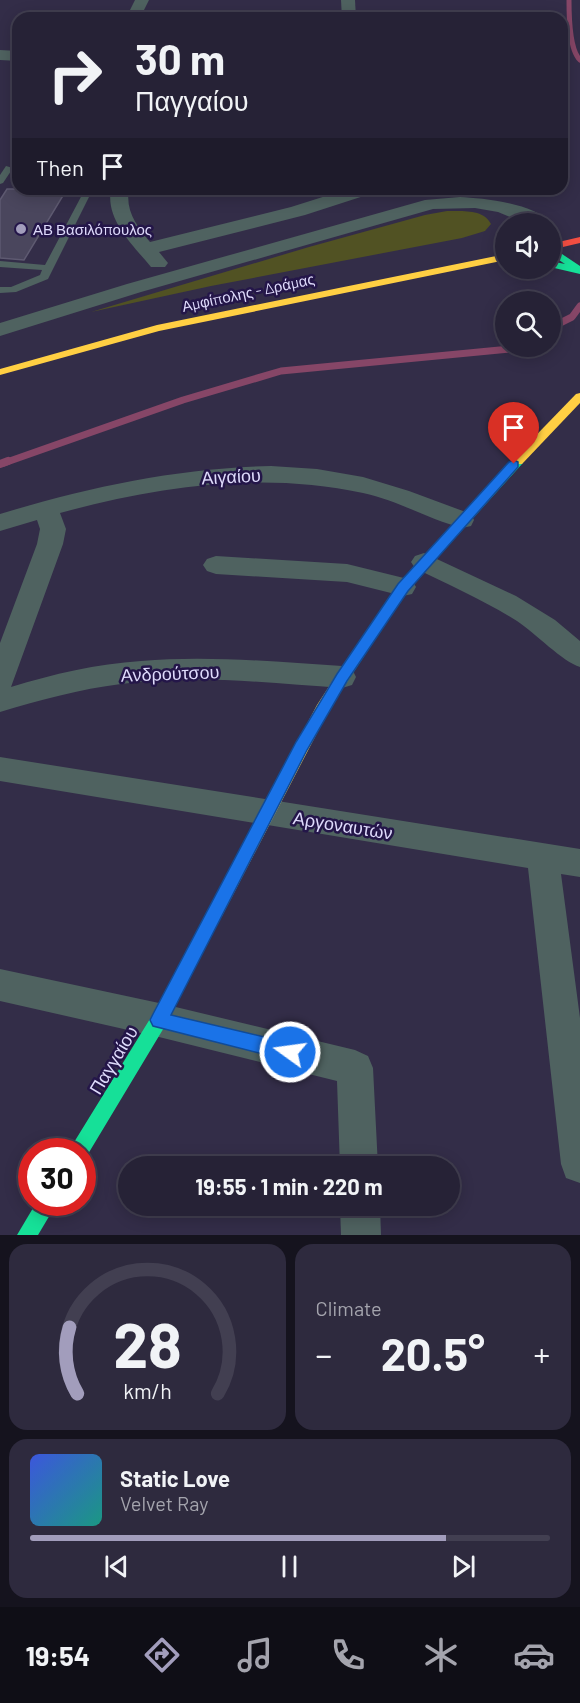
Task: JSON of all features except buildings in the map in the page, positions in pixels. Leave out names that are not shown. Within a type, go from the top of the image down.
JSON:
[{"type":"main road","points":[[561,234],[577,244]]},
{"type":"main road","points":[[561,246],[577,244]]},
{"type":"main road","points":[[561,256],[580,271]]},
{"type":"main road","name":"Αμφίπολης - Δράμας","points":[[0,372],[157,327],[495,259]]},
{"type":"main road","points":[[372,283],[495,265]]},
{"type":"main road","points":[[561,267],[580,271]]},
{"type":"main road","name":"Παγγαίου","points":[[87,1138],[159,1020],[301,746],[342,677],[403,587],[424,562],[577,403]]},
{"type":"main road","points":[[27,1235],[39,1216]]},
{"type":"street","points":[[119,195],[119,209],[171,278]]},
{"type":"street","points":[[147,249],[298,211],[348,195]]},
{"type":"street","points":[[0,330],[171,278],[421,207],[451,202],[506,207],[520,213]]},
{"type":"street","points":[[479,205],[495,214]]},
{"type":"street","name":"Αιγαίου","points":[[0,524],[82,498],[162,482],[221,475],[277,474],[361,485],[462,520]]},
{"type":"street","points":[[0,681],[50,544],[53,529],[46,509]]},
{"type":"street","points":[[424,562],[523,612],[555,634],[580,657]]},
{"type":"street","points":[[216,566],[347,573],[403,587]]},
{"type":"street","name":"Ανδρούτσου","points":[[0,701],[97,677],[161,670],[342,677]]},
{"type":"street","name":"Αργοναυτών","points":[[0,769],[580,863]]},
{"type":"street","points":[[543,857],[573,1054],[580,1164]]},
{"type":"street","points":[[0,985],[159,1020],[355,1068],[359,1156]]},
{"type":"street","points":[[360,1216],[361,1235]]},
{"type":"lane","points":[[0,181],[9,168]]},
{"type":"lane","points":[[0,290],[12,290],[42,279],[87,195]]},
{"type":"lane","points":[[0,264],[48,268]]},
{"type":"shaded area","points":[[447,211],[478,213],[488,219],[491,224],[485,231],[462,238],[211,286],[91,312],[309,247]]},
{"type":"waterway","points":[[569,0],[572,40],[576,55],[580,60]]},
{"type":"waterway","points":[[561,322],[572,317],[580,306]]},
{"type":"waterway","points":[[4,463],[183,400],[281,371],[495,350]]},
{"type":"waterway","points":[[0,464],[8,461]]},
{"type":"traffic: fast","points":[[561,257],[580,271]]},
{"type":"traffic: fast","points":[[561,267],[580,271]]},
{"type":"traffic: fast","points":[[342,678],[403,587],[518,461]]},
{"type":"traffic: fast","points":[[87,1138],[159,1020],[216,911]]},
{"type":"traffic: fast","points":[[27,1235],[39,1216]]},
{"type":"traffic: slow","points":[[0,372],[157,328],[495,259]]},
{"type":"traffic: slow","points":[[518,461],[580,396]]},
{"type":"traffic: slow","points":[[216,911],[322,709],[342,678]]},
{"type":"traffic: jam","points":[[561,244],[580,240]]},
{"type":"place","name":"ΑΒ Βασιλόπουλος","points":[[21,229]]},
{"type":"route","points":[[290,1052],[159,1020],[301,746],[342,677],[403,587],[514,464]]}]
